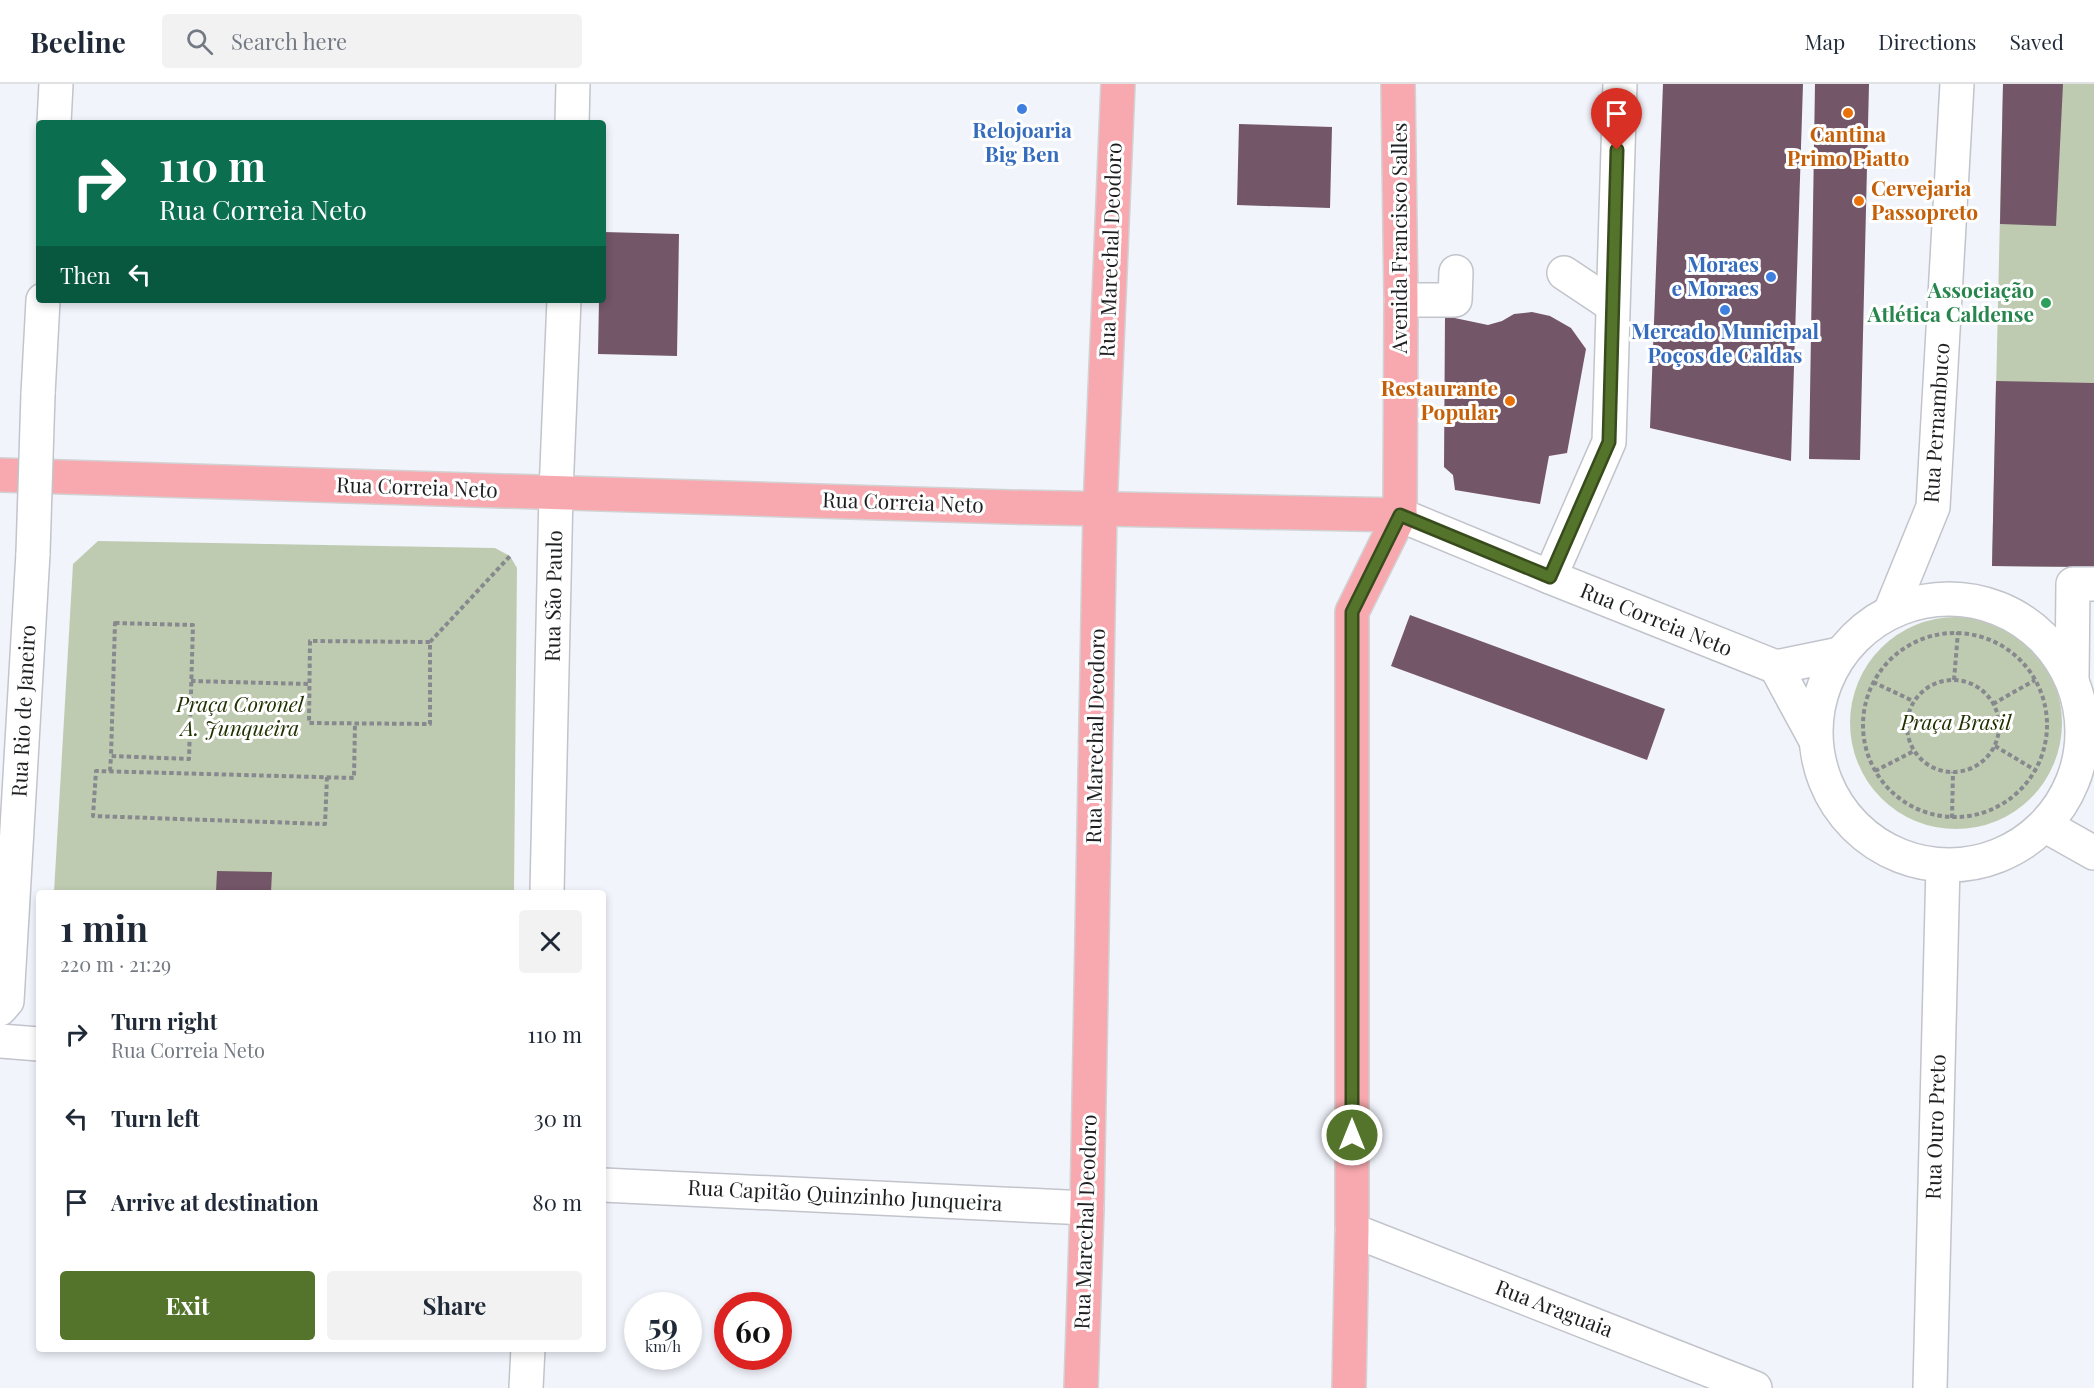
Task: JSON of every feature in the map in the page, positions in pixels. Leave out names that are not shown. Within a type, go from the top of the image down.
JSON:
[{"type":"main road","name":"Rua Marechal Deodoro","points":[[1081,1388],[1087,1208],[1100,509],[1118,84]]},
{"type":"main road","name":"Avenida Francisco Salles","points":[[1349,1388],[1352,1230],[1352,612],[1400,515],[1401,300],[1398,84]]},
{"type":"main road","name":"Rua Correia Neto","points":[[0,476],[1100,509],[1400,515]]},
{"type":"street","points":[[54,120],[56,84]]},
{"type":"street","points":[[572,120],[573,84]]},
{"type":"street","points":[[1550,577],[1609,442],[1620,84]]},
{"type":"street","name":"Rua Pernambuco","points":[[1891,610],[1933,507],[1958,84]]},
{"type":"street","points":[[1401,300],[1455,300],[1456,272]]},
{"type":"street","points":[[1564,273],[1612,305]]},
{"type":"street","name":"Rua Rio de Janeiro","points":[[0,1009],[8,1001],[33,554],[43,303]]},
{"type":"street","name":"Rua São Paulo","points":[[547,890],[556,492],[564,303]]},
{"type":"street","name":"Rua Correia Neto","points":[[1400,515],[1776,667]]},
{"type":"street","points":[[1840,654],[1776,667],[1815,740],[1824,778],[1842,813],[1870,840],[1905,859],[1943,866],[1987,861],[2013,850],[2046,826],[2074,779],[2082,743],[2082,700],[2073,584],[2094,584]]},
{"type":"street","points":[[1815,740],[1817,709],[1825,680],[1840,654],[1863,629],[1891,610],[1925,599],[1961,598],[1996,606],[2028,623],[2054,648],[2082,700]]},
{"type":"street","points":[[2046,826],[2094,853]]},
{"type":"street","name":"Rua Ouro Preto","points":[[1930,1388],[1943,866]]},
{"type":"street","points":[[0,1041],[36,1044]]},
{"type":"street","name":"Rua Capitão Quinzinho Junqueira","points":[[606,1185],[1087,1208]]},
{"type":"street","name":"Rua Araguaia","points":[[1352,1230],[1755,1388]]},
{"type":"street","points":[[526,1388],[528,1352]]},
{"type":"path","points":[[430,642],[310,641],[309,723],[430,724],[430,642],[510,556]]},
{"type":"path","points":[[110,771],[115,623],[193,625],[189,759],[111,756]]},
{"type":"path","points":[[1954,680],[1958,632]]},
{"type":"path","points":[[1958,632],[1988,638],[2016,655],[2036,680],[2046,709],[2046,741],[2035,770],[2021,790],[2001,806],[1978,815],[1952,818],[1922,812],[1895,795],[1875,771],[1864,743],[1863,713],[1873,682],[1886,662],[1907,645],[1931,635],[1958,632]]},
{"type":"path","points":[[1954,680],[1970,683],[1983,691],[1993,704],[1998,718],[1995,746],[1986,759],[1960,772],[1932,768],[1920,759],[1914,751],[1907,732],[1907,716],[1913,701],[1924,690],[1938,682],[1954,680]]},
{"type":"path","points":[[1993,704],[2036,680]]},
{"type":"path","points":[[191,681],[309,684]]},
{"type":"path","points":[[1873,682],[1913,701]]},
{"type":"path","points":[[327,777],[325,824],[93,816],[96,771],[110,771],[327,777],[354,778],[355,723]]},
{"type":"path","points":[[1995,746],[2035,770]]},
{"type":"path","points":[[1875,771],[1914,751]]},
{"type":"path","points":[[1952,818],[1953,772]]},
{"type":"green space","name":"Associação Atlética Caldense","points":[[2003,84],[2094,84],[2094,567],[1992,566]]},
{"type":"green space","name":"Praça Coronel A. Junqueira","points":[[98,541],[495,548],[510,556],[517,568],[514,890],[54,890],[73,564]]},
{"type":"green space","name":"Praça Brasil","points":[[1956,617],[1977,619],[1997,625],[2015,635],[2031,648],[2044,664],[2054,682],[2060,702],[2062,723],[2060,744],[2054,764],[2044,782],[2031,798],[2015,811],[1997,821],[1977,827],[1956,829],[1935,827],[1915,821],[1897,811],[1881,798],[1868,782],[1858,764],[1852,744],[1850,723],[1852,702],[1858,682],[1868,664],[1881,648],[1897,635],[1915,625],[1935,619]]},
{"type":"building","name":"Mercado Municipal Poços de Caldas","points":[[1663,84],[1803,84],[1791,461],[1650,428]]},
{"type":"building","points":[[1815,84],[1869,84],[1860,460],[1809,459]]},
{"type":"building","points":[[2003,84],[2063,84],[2056,226],[2000,224]]},
{"type":"building","points":[[1239,124],[1332,127],[1330,208],[1237,205]]},
{"type":"building","points":[[606,232],[679,234],[677,356],[598,354],[599,303],[606,303]]},
{"type":"building","name":"Restaurante Popular","points":[[1532,312],[1550,316],[1571,328],[1586,349],[1567,453],[1549,456],[1540,504],[1455,490],[1453,475],[1444,467],[1445,316],[1488,325],[1514,314]]},
{"type":"building","points":[[1996,381],[2094,383],[2094,567],[1992,566]]},
{"type":"building","points":[[1410,615],[1665,709],[1647,760],[1391,666]]},
{"type":"building","points":[[217,871],[272,872],[271,890],[216,890]]},
{"type":"place","name":"Relojoaria Big Ben","points":[[1022,109]]},
{"type":"place","name":"Cantina Primo Piatto","points":[[1848,113]]},
{"type":"place","name":"Cervejaria Passopreto","points":[[1859,201]]},
{"type":"place","name":"Moraes e Moraes","points":[[1771,277]]},
{"type":"place","name":"Associação Atlética Caldense","points":[[2046,303]]},
{"type":"place","name":"Mercado Municipal Poços de Caldas","points":[[1725,310]]},
{"type":"place","name":"Restaurante Popular","points":[[1510,401]]},
{"type":"route","points":[[1352,1135],[1352,612],[1400,515],[1550,577],[1609,442],[1617,150]]}]
